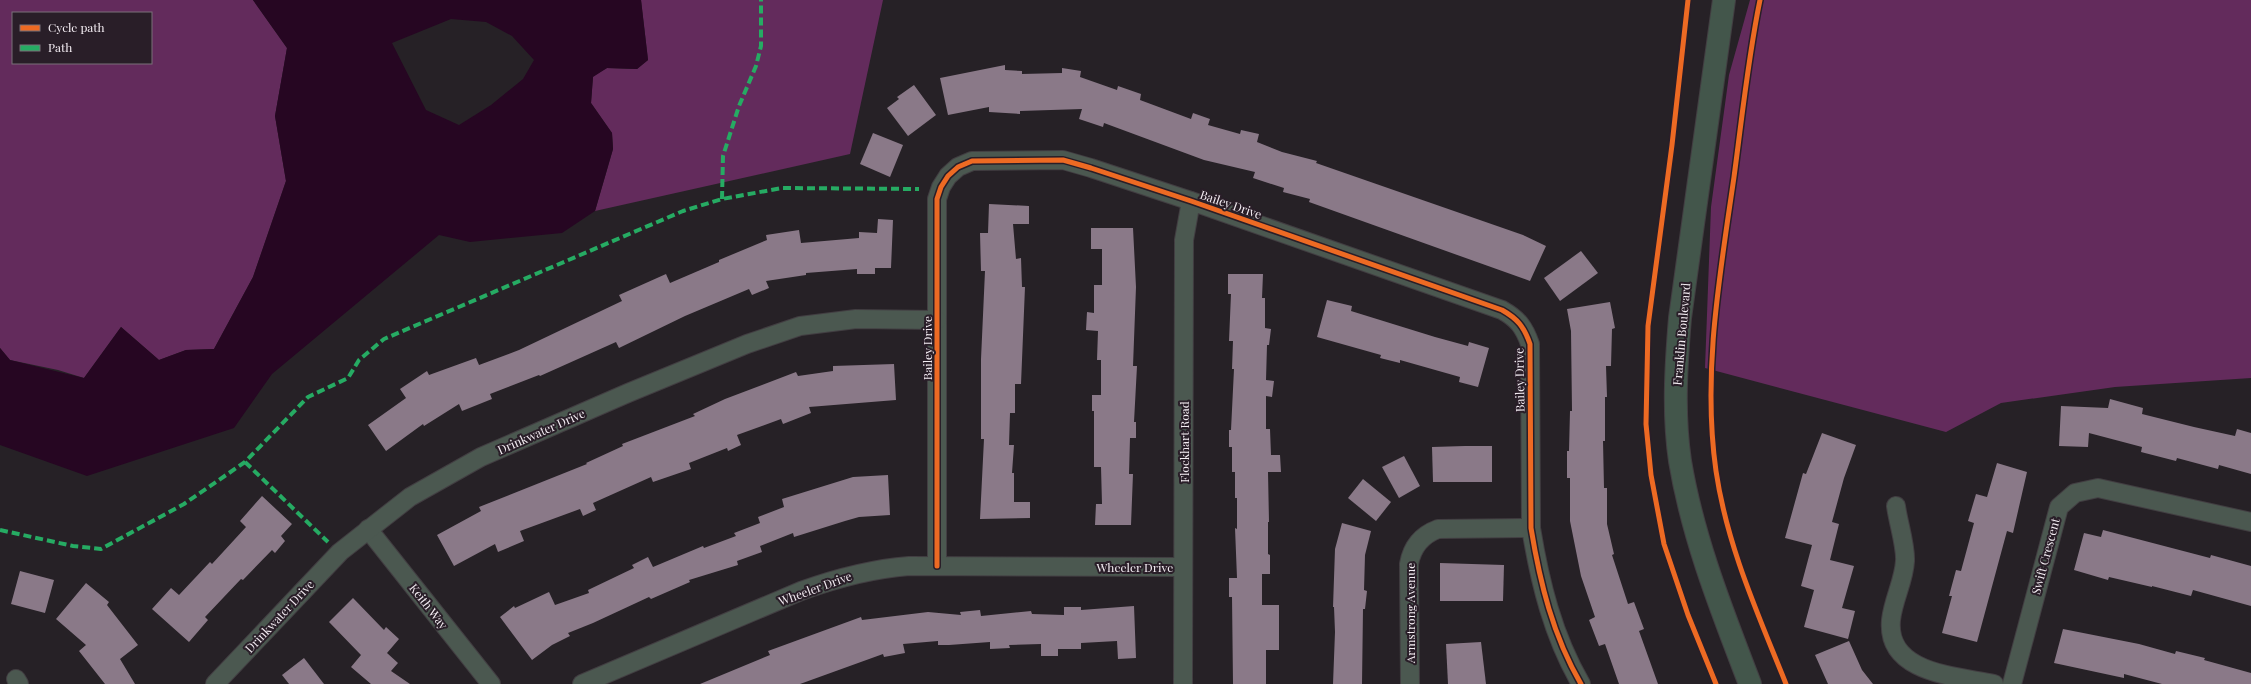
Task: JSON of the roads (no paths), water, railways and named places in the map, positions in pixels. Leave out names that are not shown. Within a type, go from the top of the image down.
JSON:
[{"type":"main road","name":"Franklin Boulevard","points":[[1724,0],[1680,318],[1676,362],[1676,410],[1680,460],[1690,509],[1703,558],[1750,684]]},
{"type":"street","name":"Bailey Drive","points":[[937,566],[937,199],[941,187],[948,176],[958,167],[972,161],[1063,160],[1191,200],[1495,308],[1516,318],[1525,329],[1530,344],[1531,528],[1544,596],[1565,656],[1581,684]]},
{"type":"street","name":"Flockhart Road","points":[[1183,684],[1184,240],[1191,200]]},
{"type":"street","name":"Drinkwater Drive","points":[[215,684],[340,552],[410,497],[481,457],[747,344],[800,326],[825,321],[856,319],[937,320]]},
{"type":"street","name":"Swift Crescent","points":[[2012,684],[2059,507],[2075,493],[2098,488],[2251,522]]},
{"type":"street","points":[[1896,506],[1905,560],[1891,619],[1891,631],[1894,641],[1906,658],[1925,670],[1994,684]]},
{"type":"street","name":"Armstrong Avenue","points":[[1410,684],[1409,569],[1410,556],[1415,546],[1429,532],[1438,529],[1531,528]]},
{"type":"street","name":"Keith Way","points":[[368,529],[491,684]]},
{"type":"street","name":"Wheeler Drive","points":[[582,684],[832,580],[880,568],[937,566],[1183,567]]}]
